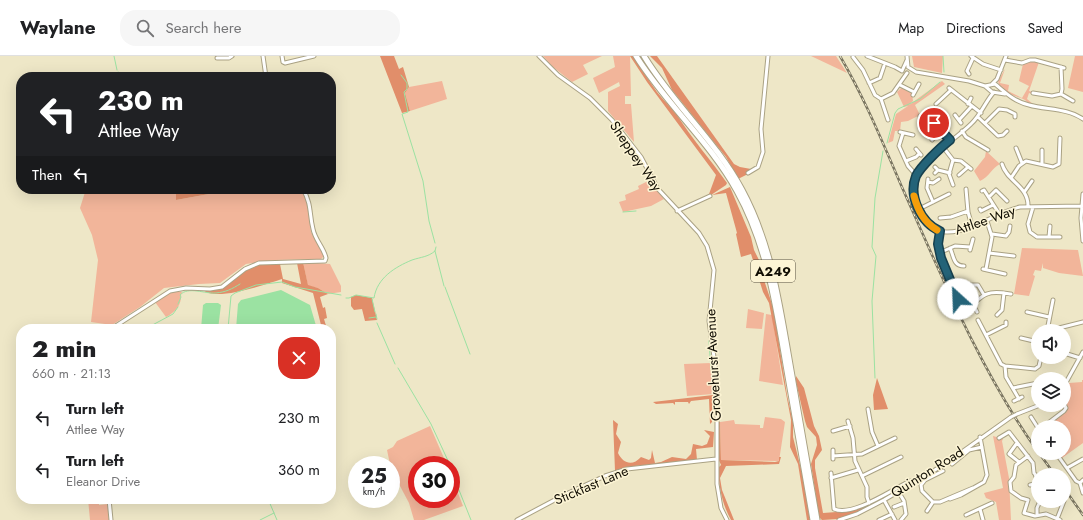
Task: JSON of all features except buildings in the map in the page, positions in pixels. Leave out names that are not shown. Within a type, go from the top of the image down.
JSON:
[{"type":"highway","name":"A249","points":[[637,56],[724,160],[742,190],[764,238],[778,294],[817,520]]},
{"type":"highway","name":"A249","points":[[644,56],[659,83],[720,164],[738,192],[758,236],[775,301],[813,520]]},
{"type":"highway","name":"A249","points":[[647,56],[659,83]]},
{"type":"street","points":[[217,58],[222,56],[229,58],[232,56]]},
{"type":"street","points":[[263,56],[265,72]]},
{"type":"street","points":[[282,56],[283,62],[286,63],[314,56]]},
{"type":"street","name":"Sheppey Way","points":[[539,56],[564,80],[590,98],[606,112],[634,148],[658,189],[677,211]]},
{"type":"street","points":[[748,173],[758,167],[763,152],[760,129],[768,56]]},
{"type":"street","points":[[867,56],[895,67],[902,72],[916,72],[969,81],[984,86],[995,92],[1005,94],[1027,105],[1063,110],[1083,119]]},
{"type":"street","points":[[969,74],[967,70],[972,57],[1001,70]]},
{"type":"street","points":[[853,58],[875,95],[881,98],[888,115],[888,120]]},
{"type":"street","points":[[901,83],[903,66],[907,58]]},
{"type":"street","points":[[881,98],[892,95],[901,83],[909,67],[907,58]]},
{"type":"street","points":[[988,100],[991,85],[997,79],[1005,58],[1022,63],[1035,60],[1062,68],[1061,94]]},
{"type":"street","points":[[869,83],[878,79],[884,66]]},
{"type":"street","points":[[895,67],[909,67],[916,72]]},
{"type":"street","points":[[882,73],[886,74]]},
{"type":"street","points":[[913,135],[902,132],[900,146],[910,170],[916,175],[939,150],[978,117],[988,100],[995,92],[997,79]]},
{"type":"street","points":[[901,83],[913,94],[919,84]]},
{"type":"street","points":[[984,86],[997,86],[1005,94]]},
{"type":"street","points":[[937,102],[943,100],[950,89],[980,113]]},
{"type":"street","points":[[1033,94],[1052,96],[1061,94],[1071,99]]},
{"type":"street","points":[[968,104],[971,98]]},
{"type":"street","points":[[954,115],[960,121],[971,107]]},
{"type":"street","points":[[985,123],[999,109],[1015,115]]},
{"type":"street","points":[[920,116],[926,121],[936,124],[950,140]]},
{"type":"street","points":[[978,117],[998,136],[1004,132]]},
{"type":"street","points":[[931,140],[941,130]]},
{"type":"street","points":[[962,131],[968,140],[988,150]]},
{"type":"street","points":[[1011,178],[1022,163],[1026,161],[1052,167],[1059,164],[1060,138]]},
{"type":"street","points":[[943,147],[953,160],[961,161],[969,168],[959,175]]},
{"type":"street","points":[[1016,148],[1022,163]]},
{"type":"street","points":[[906,161],[920,154],[916,149]]},
{"type":"street","points":[[1042,150],[1042,164]]},
{"type":"street","points":[[953,160],[950,173],[953,185]]},
{"type":"street","points":[[1002,164],[1004,170],[1025,192],[1028,198],[1028,207]]},
{"type":"street","points":[[935,167],[937,171],[950,173]]},
{"type":"street","name":"Attlee Way","points":[[916,175],[914,196],[919,209],[929,224],[940,231],[955,232],[988,221],[1012,209],[1028,207],[1082,206]]},
{"type":"street","points":[[933,202],[927,188],[928,181],[933,183],[939,179]]},
{"type":"street","points":[[1025,192],[1032,181]]},
{"type":"street","points":[[966,189],[968,211],[972,226]]},
{"type":"street","points":[[982,191],[984,190],[1000,215]]},
{"type":"street","points":[[989,197],[996,190],[1007,201]]},
{"type":"street","points":[[120,324],[170,291],[186,288],[210,289],[222,287],[245,269],[259,263],[325,261],[325,253],[316,239],[313,230],[310,200],[306,194]]},
{"type":"street","points":[[1083,194],[1083,240]]},
{"type":"street","points":[[677,211],[710,196]]},
{"type":"street","points":[[919,209],[948,197]]},
{"type":"street","points":[[980,209],[981,211],[993,205]]},
{"type":"street","points":[[1033,207],[1028,224],[1030,232],[1037,237],[1060,237]]},
{"type":"street","name":"Grovehurst Avenue","points":[[677,211],[702,237],[707,246],[714,270],[709,321],[717,379],[716,459],[719,497],[727,520]]},
{"type":"street","points":[[943,219],[968,211]]},
{"type":"street","points":[[988,221],[992,234],[985,269],[1005,274]]},
{"type":"street","points":[[992,234],[1006,236],[1009,232],[1010,226]]},
{"type":"street","points":[[1049,237],[1050,226]]},
{"type":"street","points":[[940,231],[939,252],[958,299],[966,304],[973,304],[984,295],[992,293],[1011,294]]},
{"type":"street","points":[[1053,242],[1054,237]]},
{"type":"street","points":[[939,252],[958,245],[965,248],[970,248],[973,240]]},
{"type":"street","points":[[950,248],[954,262],[957,265],[964,266]]},
{"type":"street","points":[[989,253],[1014,256]]},
{"type":"street","points":[[965,285],[978,285],[984,295]]},
{"type":"street","points":[[997,315],[1001,312],[1004,293]]},
{"type":"street","points":[[1048,324],[1053,300]]},
{"type":"street","points":[[973,304],[977,312]]},
{"type":"street","points":[[1027,312],[1049,316]]},
{"type":"street","points":[[978,320],[999,362],[1005,366],[1035,369],[1039,364]]},
{"type":"street","points":[[986,335],[1006,325],[1006,322]]},
{"type":"street","points":[[1071,325],[1083,322]]},
{"type":"street","points":[[1020,338],[1031,340]]},
{"type":"street","points":[[1071,374],[1083,352]]},
{"type":"street","points":[[1071,355],[1080,358]]},
{"type":"street","points":[[1005,366],[1005,373],[1020,398],[1014,401]]},
{"type":"street","points":[[1013,388],[1031,384]]},
{"type":"street","points":[[868,409],[872,432],[878,446]]},
{"type":"street","name":"Quinton Road","points":[[839,520],[857,514],[884,500],[952,459],[980,437],[1011,417],[1031,409]]},
{"type":"street","points":[[1052,420],[1063,412]]},
{"type":"street","points":[[848,420],[855,456],[854,461],[867,488],[871,506]]},
{"type":"street","points":[[834,431],[850,426]]},
{"type":"street","points":[[999,438],[1009,432],[1033,463],[1033,468]]},
{"type":"street","points":[[942,472],[925,480],[920,489],[933,502],[940,502],[961,495],[984,482],[987,475],[980,437]]},
{"type":"street","points":[[833,450],[833,458],[855,456],[895,438]]},
{"type":"street","points":[[1017,443],[1009,454],[1019,462]]},
{"type":"street","points":[[953,464],[970,450],[982,448]]},
{"type":"street","points":[[1028,456],[1016,464],[1014,476],[1010,480],[1011,491],[1021,498],[1028,500],[1024,513],[1039,515],[1046,514],[1052,519],[1059,519],[1062,508]]},
{"type":"street","points":[[862,476],[901,457]]},
{"type":"street","name":"Stickfast Lane","points":[[517,520],[564,495],[605,476],[627,468],[716,459]]},
{"type":"street","points":[[1061,460],[1067,468],[1083,459]]},
{"type":"street","points":[[831,478],[858,470]]},
{"type":"street","points":[[831,473],[835,510],[849,510],[869,502],[910,481],[914,482]]},
{"type":"street","points":[[1071,474],[1076,481],[1081,482],[1083,494]]},
{"type":"street","points":[[901,496],[906,514],[901,520]]},
{"type":"street","points":[[884,500],[895,520]]},
{"type":"street","points":[[928,511],[933,502]]},
{"type":"street","points":[[894,507],[904,503]]},
{"type":"street","points":[[970,518],[967,515],[989,503]]},
{"type":"street","points":[[109,504],[111,520]]},
{"type":"street","points":[[1037,508],[1040,520]]},
{"type":"street","points":[[980,509],[983,520]]},
{"type":"street","points":[[879,520],[892,514]]},
{"type":"shaded area","points":[[380,56],[394,56],[399,69],[403,67],[409,87],[405,93],[410,111],[402,113]]},
{"type":"shaded area","points":[[543,56],[602,56],[583,65],[588,74],[572,82],[553,67]]},
{"type":"shaded area","points":[[613,56],[630,56],[631,96],[625,96],[625,104],[631,104],[634,142],[608,111],[608,92],[620,86],[619,82],[599,93],[593,78],[615,67]]},
{"type":"shaded area","points":[[630,56],[633,56],[657,92],[677,115],[727,183],[711,195],[709,194],[716,175],[647,82]]},
{"type":"shaded area","points":[[650,56],[657,56],[734,164],[751,169],[748,174],[738,179],[726,157],[672,90],[662,68]]},
{"type":"shaded area","points":[[811,56],[836,56],[847,73]]},
{"type":"shaded area","points":[[912,56],[943,56],[942,73],[914,67]]},
{"type":"shaded area","points":[[1075,56],[1083,56],[1083,92],[1068,88]]},
{"type":"shaded area","points":[[1032,61],[1039,62],[1029,91],[1033,92],[1032,94],[1029,93],[1027,99],[1033,104],[1022,98],[1029,86],[1019,81],[1023,64]]},
{"type":"shaded area","points":[[1005,69],[1000,83],[1009,85],[1008,91],[1022,98],[1002,90],[998,81]]},
{"type":"shaded area","points":[[442,81],[447,99],[410,111],[405,93],[409,87]]},
{"type":"shaded area","points":[[942,81],[945,84],[915,105],[920,115],[908,121],[901,122],[900,131],[895,131],[893,141],[888,143],[896,114],[908,106],[904,107],[897,92],[902,87],[912,93],[913,101],[909,105]]},
{"type":"shaded area","points":[[986,151],[1000,164],[980,181],[974,171],[985,157]]},
{"type":"shaded area","points":[[650,180],[664,199],[651,206],[623,212],[619,202],[626,200],[625,195],[639,189],[638,186]]},
{"type":"shaded area","points":[[730,187],[751,237],[754,250],[761,264],[764,280],[774,310],[787,395],[793,422],[793,437],[802,473],[810,520],[807,520],[798,464],[790,447],[791,420],[769,303],[763,292],[751,254],[741,257],[737,233],[726,193],[712,195]]},
{"type":"shaded area","points":[[84,194],[176,194],[176,200],[209,194],[304,194],[308,202],[311,232],[324,256],[321,259],[275,260],[246,264],[220,283],[164,288],[140,307],[114,324],[91,322],[98,260],[92,235],[80,208]]},
{"type":"shaded area","points":[[176,194],[209,194],[176,200]]},
{"type":"shaded area","points":[[1022,248],[1078,250],[1083,276],[1059,273],[1043,268],[1043,263],[1041,271],[1035,270],[1033,275],[1035,276],[1029,296],[1014,294]]},
{"type":"shaded area","points":[[303,262],[330,264],[341,286],[341,292],[328,294],[318,288],[308,286]]},
{"type":"shaded area","points":[[303,262],[308,285],[318,288],[328,294],[320,297],[323,308],[325,307],[327,318],[324,319],[326,324],[321,324],[313,293],[282,283],[282,279],[254,288],[229,293],[209,293],[203,290],[222,289],[248,269],[258,265],[280,264],[283,279],[301,284],[297,263]]},
{"type":"shaded area","points":[[281,290],[310,305],[316,324],[236,324],[238,304],[241,300]]},
{"type":"shaded area","points":[[169,292],[182,292],[178,307],[172,314],[166,317],[155,302]]},
{"type":"shaded area","points":[[356,295],[372,298],[377,320],[365,321],[362,309],[354,310],[351,306],[351,297]]},
{"type":"shaded area","points":[[206,303],[218,303],[221,305],[219,324],[201,324],[203,305]]},
{"type":"shaded area","points":[[748,309],[764,313],[762,329],[746,328]]},
{"type":"shaded area","points":[[766,314],[772,315],[783,385],[759,381]]},
{"type":"shaded area","points":[[711,363],[714,394],[687,396],[684,364]]},
{"type":"shaded area","points":[[796,376],[804,388],[822,450],[815,460],[815,468],[823,513],[850,511],[868,504],[866,508],[838,519],[822,520],[819,517],[811,464],[817,445],[816,437],[807,427],[805,421]]},
{"type":"shaded area","points":[[877,378],[888,409],[874,410],[873,395]]},
{"type":"shaded area","points":[[1083,380],[1083,443],[1071,452],[1071,420],[1055,420],[1066,412],[1071,412],[1071,383],[1082,382]]},
{"type":"shaded area","points":[[713,395],[712,422],[710,424],[709,399],[691,401],[689,404],[688,402],[675,402],[675,405],[673,403],[656,404],[653,402]]},
{"type":"shaded area","points":[[765,417],[781,419],[785,422],[779,461],[721,460],[720,422],[734,420],[735,424],[760,425],[760,428],[763,428]]},
{"type":"shaded area","points":[[613,420],[618,424],[616,434],[621,442],[618,453],[622,459],[631,463],[641,457],[649,460],[651,458],[652,450],[655,463],[672,457],[686,459],[691,454],[693,444],[702,446],[707,444],[710,436],[704,430],[714,432],[713,447],[696,449],[697,460],[635,466],[615,471]]},
{"type":"shaded area","points":[[719,422],[721,460],[775,462],[779,461],[779,457],[781,457],[779,464],[726,466],[720,478],[722,490],[734,520],[731,520],[728,514],[720,489],[718,468],[721,465],[718,458]]},
{"type":"shaded area","points":[[430,426],[443,456],[408,456],[408,501],[400,486],[400,456],[388,456],[387,450],[393,447],[397,441]]},
{"type":"shaded area","points":[[993,436],[1003,439],[1002,441],[1009,478],[1011,520],[999,520],[996,502],[986,498],[984,493],[1003,488]]},
{"type":"shaded area","points":[[460,498],[463,506],[460,507]]},
{"type":"shaded area","points":[[88,504],[108,504],[109,520],[90,520]]},
{"type":"shaded area","points":[[410,508],[457,508],[424,520],[414,520]]},
{"type":"waterway","points":[[114,56],[117,70]]},
{"type":"waterway","points":[[943,56],[944,72]]},
{"type":"waterway","points":[[401,75],[407,83],[407,89],[404,92],[408,112],[402,114],[423,181],[429,221],[435,243]]},
{"type":"waterway","points":[[887,143],[895,113],[898,109],[920,99],[940,82]]},
{"type":"waterway","points":[[875,378],[872,301],[876,256],[872,247],[875,198],[883,151]]},
{"type":"waterway","points":[[623,212],[636,211]]},
{"type":"waterway","points":[[346,298],[356,295],[374,298],[379,285],[388,274],[412,260],[430,255],[435,251],[436,247]]},
{"type":"waterway","points":[[435,251],[444,286]]},
{"type":"waterway","points":[[228,324],[231,296],[256,285],[282,282],[295,287],[341,295]]},
{"type":"waterway","points":[[178,304],[181,297],[180,295],[183,292],[197,291],[220,293],[240,284]]},
{"type":"waterway","points":[[445,287],[470,354]]},
{"type":"waterway","points":[[372,299],[375,312]]},
{"type":"waterway","points":[[154,324],[173,314],[178,307]]},
{"type":"waterway","points":[[376,314],[377,319]]},
{"type":"waterway","points":[[369,318],[376,317]]},
{"type":"waterway","points":[[377,323],[395,364]]},
{"type":"waterway","points":[[709,341],[711,370]]},
{"type":"waterway","points":[[398,368],[431,424],[446,456]]},
{"type":"waterway","points":[[460,492],[471,520]]},
{"type":"waterway","points":[[270,504],[277,520]]},
{"type":"waterway","points":[[260,520],[274,513]]},
{"type":"railway","points":[[840,56],[872,119],[963,322],[998,389],[1031,442]]},
{"type":"railway","points":[[1044,460],[1050,468]]},
{"type":"railway","points":[[1071,498],[1083,515]]},
{"type":"slow traffic","points":[[914,196],[920,213],[929,224],[937,230]]},
{"type":"route","points":[[934,123],[950,140],[945,143],[943,147],[916,175],[914,196],[919,211],[925,220],[932,227],[940,231],[938,244],[941,258],[958,299]]}]
